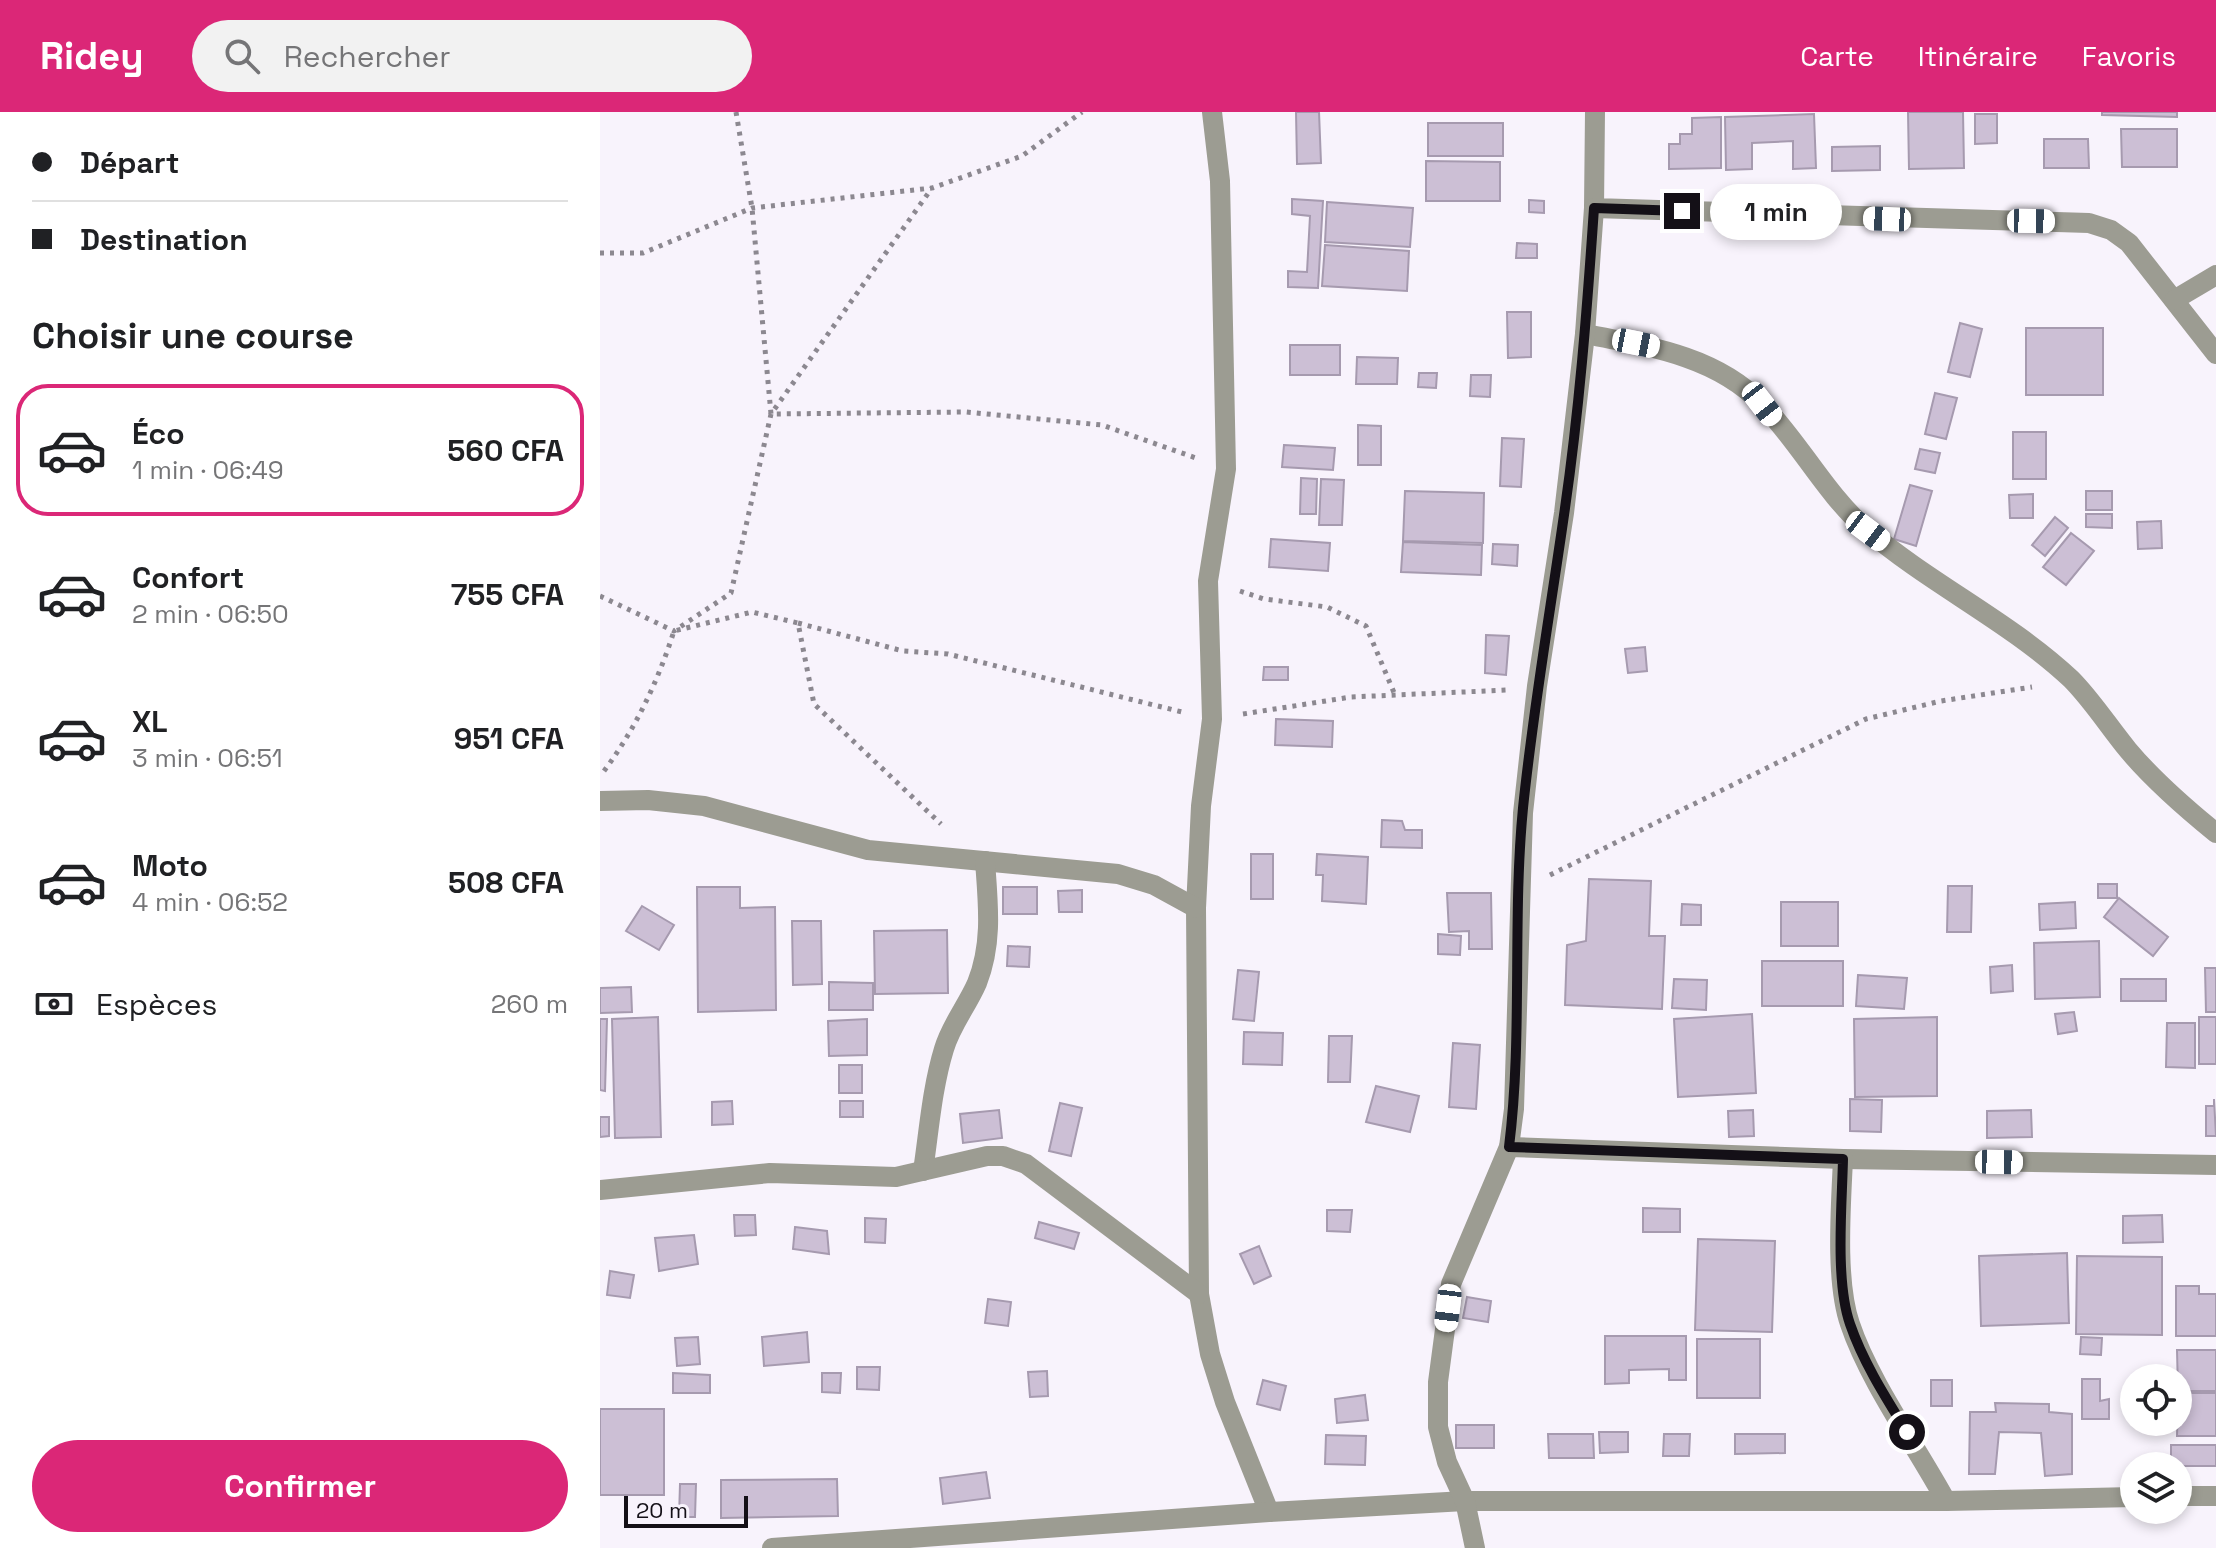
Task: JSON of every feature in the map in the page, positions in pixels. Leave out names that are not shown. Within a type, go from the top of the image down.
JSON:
[{"type":"street","points":[[1212,112],[1220,181],[1226,469],[1208,581],[1212,719],[1201,806],[1196,908],[1199,1294],[1210,1354],[1225,1402],[1269,1512]]},
{"type":"street","points":[[1475,1548],[1465,1501],[1447,1462],[1438,1427],[1438,1382],[1451,1284],[1509,1147],[1514,1096],[1523,813],[1537,686],[1564,513],[1585,334],[1594,208],[1595,112]]},
{"type":"street","points":[[1594,208],[2089,223],[2111,230],[2129,243],[2216,354]]},
{"type":"street","points":[[2174,300],[2216,275]]},
{"type":"street","points":[[1585,334],[1661,348],[1735,380],[1762,404],[1845,510],[1868,531],[2030,645],[2073,681],[2129,752],[2177,801],[2216,833]]},
{"type":"street","points":[[600,801],[648,800],[704,806],[868,850],[1118,874],[1154,885],[1196,908]]},
{"type":"street","points":[[923,1171],[943,1050],[976,983],[987,951],[989,917],[985,861]]},
{"type":"street","points":[[1509,1147],[1843,1159],[2216,1165]]},
{"type":"street","points":[[600,1190],[770,1173],[896,1177],[987,1156],[1003,1156],[1026,1164],[1199,1294]]},
{"type":"street","points":[[1843,1159],[1841,1238],[1849,1321],[1891,1406],[1946,1501]]},
{"type":"street","points":[[2192,1496],[2216,1496]]},
{"type":"street","points":[[772,1548],[1465,1501],[1946,1501],[2120,1497]]},
{"type":"path","points":[[600,776],[623,745],[660,674],[674,631],[731,593],[771,414],[752,208],[736,112]]},
{"type":"path","points":[[600,253],[643,253],[752,208],[932,188],[1022,156],[1082,112]]},
{"type":"path","points":[[771,414],[932,188]]},
{"type":"path","points":[[771,414],[966,412],[1102,425],[1226,469]]},
{"type":"path","points":[[1208,581],[1264,599],[1327,607],[1366,626],[1395,695]]},
{"type":"path","points":[[600,596],[674,631],[752,612],[903,651],[948,654],[1212,719],[1351,697],[1503,691],[1537,686]]},
{"type":"path","points":[[798,623],[814,704],[930,815],[985,861]]},
{"type":"path","points":[[1520,891],[1866,719],[1941,701],[2073,681]]},
{"type":"building","points":[[1296,112],[1319,112],[1321,163],[1297,164]]},
{"type":"building","points":[[1908,112],[1963,112],[1964,168],[1909,169]]},
{"type":"building","points":[[2102,112],[2177,112],[2177,117],[2102,115]]},
{"type":"building","points":[[1814,114],[1816,168],[1793,169],[1793,141],[1752,143],[1752,169],[1726,170],[1725,117]]},
{"type":"building","points":[[1975,114],[1997,114],[1997,143],[1975,144]]},
{"type":"building","points":[[1721,117],[1721,168],[1669,169],[1669,144],[1680,144],[1680,134],[1692,134],[1692,118]]},
{"type":"building","points":[[1428,123],[1503,123],[1503,156],[1428,156]]},
{"type":"building","points":[[2121,129],[2177,129],[2177,167],[2122,167]]},
{"type":"building","points":[[2044,139],[2088,139],[2089,168],[2044,168]]},
{"type":"building","points":[[1880,146],[1880,170],[1832,171],[1832,147]]},
{"type":"building","points":[[1426,161],[1500,162],[1500,201],[1426,201]]},
{"type":"building","points":[[1292,199],[1323,201],[1318,288],[1288,287],[1288,271],[1307,272],[1310,216],[1292,214]]},
{"type":"building","points":[[1529,200],[1544,201],[1544,213],[1529,212]]},
{"type":"building","points":[[1327,202],[1413,208],[1410,247],[1325,242]]},
{"type":"building","points":[[1517,243],[1537,244],[1537,258],[1516,258]]},
{"type":"building","points":[[1325,245],[1409,251],[1407,291],[1322,286]]},
{"type":"building","points":[[1507,312],[1531,312],[1531,357],[1508,358]]},
{"type":"building","points":[[1960,323],[1982,329],[1970,377],[1948,372]]},
{"type":"building","points":[[2026,328],[2103,328],[2103,395],[2026,395]]},
{"type":"building","points":[[1290,345],[1340,345],[1340,375],[1290,375]]},
{"type":"building","points":[[1357,357],[1398,358],[1397,384],[1356,384]]},
{"type":"building","points":[[1419,373],[1437,373],[1436,388],[1418,387]]},
{"type":"building","points":[[1471,375],[1491,375],[1490,397],[1470,396]]},
{"type":"building","points":[[1935,393],[1957,398],[1946,439],[1925,434]]},
{"type":"building","points":[[1358,425],[1381,426],[1381,465],[1358,465]]},
{"type":"building","points":[[2013,432],[2046,432],[2046,479],[2013,479]]},
{"type":"building","points":[[1502,438],[1524,439],[1521,487],[1500,486]]},
{"type":"building","points":[[1284,445],[1335,448],[1333,470],[1282,467]]},
{"type":"building","points":[[1920,449],[1940,453],[1935,473],[1915,469]]},
{"type":"building","points":[[1301,478],[1317,479],[1316,514],[1300,514]]},
{"type":"building","points":[[1321,479],[1344,480],[1342,525],[1319,525]]},
{"type":"building","points":[[1910,485],[1932,491],[1916,546],[1894,539]]},
{"type":"building","points":[[1405,491],[1484,493],[1483,543],[1403,541]]},
{"type":"building","points":[[2086,491],[2112,491],[2112,510],[2086,510]]},
{"type":"building","points":[[2033,494],[2033,518],[2010,518],[2009,495]]},
{"type":"building","points":[[2086,514],[2112,514],[2112,528],[2086,527]]},
{"type":"building","points":[[2055,517],[2068,528],[2045,556],[2032,545]]},
{"type":"building","points":[[2161,521],[2162,548],[2138,549],[2137,522]]},
{"type":"building","points":[[2071,533],[2094,551],[2066,585],[2043,567]]},
{"type":"building","points":[[1271,539],[1330,543],[1328,571],[1269,567]]},
{"type":"building","points":[[1403,542],[1482,545],[1481,575],[1401,572]]},
{"type":"building","points":[[1493,544],[1518,545],[1517,566],[1492,564]]},
{"type":"building","points":[[1486,635],[1509,636],[1506,675],[1485,673]]},
{"type":"building","points":[[1645,647],[1647,671],[1628,673],[1625,649]]},
{"type":"building","points":[[1264,667],[1288,667],[1288,680],[1263,680]]},
{"type":"building","points":[[1276,719],[1333,721],[1332,747],[1275,745]]},
{"type":"building","points":[[1382,820],[1402,821],[1405,830],[1422,830],[1422,848],[1381,847]]},
{"type":"building","points":[[1251,854],[1273,854],[1273,899],[1251,899]]},
{"type":"building","points":[[1317,854],[1368,857],[1366,904],[1322,901],[1323,875],[1316,875]]},
{"type":"building","points":[[1589,879],[1651,881],[1649,936],[1665,936],[1662,1009],[1565,1005],[1567,945],[1586,941]]},
{"type":"building","points":[[2098,884],[2117,884],[2117,898],[2098,898]]},
{"type":"building","points":[[1948,886],[1972,886],[1971,932],[1947,932]]},
{"type":"building","points":[[697,887],[740,887],[740,908],[775,907],[776,1010],[698,1012]]},
{"type":"building","points":[[1003,887],[1037,887],[1037,914],[1003,914]]},
{"type":"building","points":[[1082,890],[1082,912],[1059,912],[1058,891]]},
{"type":"building","points":[[1447,893],[1491,893],[1492,949],[1469,949],[1469,931],[1449,932]]},
{"type":"building","points":[[2119,898],[2168,937],[2153,956],[2104,917]]},
{"type":"building","points":[[1781,902],[1838,902],[1838,946],[1781,946]]},
{"type":"building","points":[[2075,902],[2076,928],[2040,930],[2039,904]]},
{"type":"building","points":[[1682,904],[1701,905],[1701,925],[1681,925]]},
{"type":"building","points":[[642,906],[674,925],[659,950],[626,931]]},
{"type":"building","points":[[792,921],[821,921],[822,984],[793,985]]},
{"type":"building","points":[[947,930],[948,993],[875,994],[874,931]]},
{"type":"building","points":[[1438,934],[1461,936],[1460,955],[1438,954]]},
{"type":"building","points":[[2099,941],[2100,997],[2035,999],[2034,943]]},
{"type":"building","points":[[1008,946],[1030,947],[1029,967],[1007,966]]},
{"type":"building","points":[[1762,961],[1843,961],[1843,1006],[1762,1006]]},
{"type":"building","points":[[2012,965],[2013,991],[1991,993],[1990,967]]},
{"type":"building","points":[[2205,968],[2216,968],[2216,1012],[2206,1012]]},
{"type":"building","points":[[1238,970],[1259,972],[1254,1021],[1233,1019]]},
{"type":"building","points":[[1858,975],[1907,978],[1904,1009],[1856,1006]]},
{"type":"building","points":[[1674,979],[1707,980],[1706,1010],[1672,1008]]},
{"type":"building","points":[[2121,979],[2166,979],[2166,1001],[2121,1001]]},
{"type":"building","points":[[829,982],[873,983],[873,1010],[829,1010]]},
{"type":"building","points":[[631,987],[632,1012],[600,1013],[600,988]]},
{"type":"building","points":[[2074,1012],[2077,1031],[2058,1034],[2055,1014]]},
{"type":"building","points":[[1752,1014],[1756,1093],[1678,1097],[1674,1019]]},
{"type":"building","points":[[658,1017],[661,1137],[615,1138],[612,1019]]},
{"type":"building","points":[[1937,1017],[1937,1096],[1855,1097],[1854,1019]]},
{"type":"building","points":[[2199,1017],[2216,1017],[2216,1064],[2199,1064]]},
{"type":"building","points":[[600,1019],[607,1019],[605,1091],[600,1090]]},
{"type":"building","points":[[867,1019],[867,1055],[829,1056],[828,1021]]},
{"type":"building","points":[[2167,1023],[2195,1023],[2195,1068],[2166,1067]]},
{"type":"building","points":[[1244,1032],[1283,1033],[1282,1065],[1243,1064]]},
{"type":"building","points":[[1329,1036],[1352,1036],[1350,1082],[1328,1082]]},
{"type":"building","points":[[1453,1043],[1480,1045],[1476,1109],[1449,1107]]},
{"type":"building","points":[[839,1065],[862,1065],[862,1093],[839,1093]]},
{"type":"building","points":[[1376,1086],[1419,1096],[1410,1132],[1366,1122]]},
{"type":"building","points":[[1850,1099],[1882,1100],[1881,1132],[1850,1131]]},
{"type":"building","points":[[2214,1099],[2216,1136],[2206,1136],[2206,1106],[2214,1106]]},
{"type":"building","points":[[732,1101],[733,1124],[712,1125],[712,1102]]},
{"type":"building","points":[[840,1101],[863,1101],[863,1117],[840,1117]]},
{"type":"building","points":[[1060,1103],[1082,1108],[1071,1156],[1049,1151]]},
{"type":"building","points":[[999,1110],[1002,1138],[963,1143],[960,1114]]},
{"type":"building","points":[[1753,1110],[1754,1136],[1729,1137],[1728,1111]]},
{"type":"building","points":[[2031,1110],[2032,1137],[1987,1138],[1987,1111]]},
{"type":"building","points":[[600,1117],[609,1117],[609,1136],[600,1137]]},
{"type":"building","points":[[1643,1208],[1680,1209],[1680,1232],[1643,1232]]},
{"type":"building","points":[[1327,1210],[1352,1210],[1350,1232],[1327,1231]]},
{"type":"building","points":[[734,1215],[755,1215],[756,1235],[735,1236]]},
{"type":"building","points":[[2162,1215],[2163,1242],[2123,1243],[2123,1216]]},
{"type":"building","points":[[865,1218],[886,1219],[885,1243],[865,1242]]},
{"type":"building","points":[[1039,1222],[1079,1233],[1074,1249],[1035,1238]]},
{"type":"building","points":[[795,1227],[827,1231],[829,1254],[793,1249]]},
{"type":"building","points":[[694,1235],[698,1264],[659,1271],[655,1238]]},
{"type":"building","points":[[1698,1239],[1775,1241],[1772,1332],[1695,1330]]},
{"type":"building","points":[[1259,1246],[1271,1276],[1254,1284],[1240,1254]]},
{"type":"building","points":[[2067,1253],[2069,1323],[1981,1326],[1979,1256]]},
{"type":"building","points":[[2077,1256],[2162,1257],[2162,1335],[2076,1334]]},
{"type":"building","points":[[610,1271],[634,1275],[630,1298],[607,1295]]},
{"type":"building","points":[[2176,1286],[2199,1286],[2199,1294],[2216,1294],[2216,1336],[2176,1336]]},
{"type":"building","points":[[1467,1297],[1491,1301],[1488,1322],[1463,1318]]},
{"type":"building","points":[[988,1299],[1011,1302],[1008,1326],[985,1323]]},
{"type":"building","points":[[807,1332],[809,1362],[764,1366],[762,1337]]},
{"type":"building","points":[[1605,1336],[1686,1336],[1686,1380],[1669,1380],[1669,1369],[1629,1370],[1629,1383],[1605,1384]]},
{"type":"building","points":[[698,1337],[700,1364],[677,1366],[675,1338]]},
{"type":"building","points":[[2081,1337],[2102,1338],[2101,1355],[2080,1354]]},
{"type":"building","points":[[1697,1339],[1760,1339],[1760,1398],[1697,1398]]},
{"type":"building","points":[[2177,1350],[2216,1350],[2216,1391],[2192,1391],[2192,1364],[2177,1364]]},
{"type":"building","points":[[857,1367],[880,1367],[879,1390],[857,1389]]},
{"type":"building","points":[[1047,1371],[1048,1396],[1030,1397],[1028,1372]]},
{"type":"building","points":[[673,1373],[710,1375],[710,1393],[673,1393]]},
{"type":"building","points":[[822,1373],[841,1373],[840,1393],[822,1392]]},
{"type":"building","points":[[2082,1379],[2100,1379],[2100,1401],[2109,1399],[2109,1419],[2082,1419]]},
{"type":"building","points":[[1263,1380],[1286,1386],[1280,1410],[1257,1404]]},
{"type":"building","points":[[1931,1380],[1952,1380],[1952,1406],[1931,1406]]},
{"type":"building","points":[[2192,1393],[2216,1393],[2216,1436],[2192,1436]]},
{"type":"building","points":[[1365,1395],[1368,1420],[1337,1423],[1335,1399]]},
{"type":"building","points":[[1995,1403],[2049,1404],[2049,1412],[2072,1414],[2072,1474],[2045,1476],[2041,1433],[1999,1432],[1995,1474],[1969,1474],[1970,1412],[1996,1412]]},
{"type":"building","points":[[600,1409],[664,1409],[664,1495],[600,1495]]},
{"type":"building","points":[[1456,1425],[1494,1425],[1494,1448],[1456,1448]]},
{"type":"building","points":[[1599,1432],[1628,1432],[1628,1452],[1600,1453]]},
{"type":"building","points":[[1548,1434],[1593,1434],[1594,1458],[1549,1458]]},
{"type":"building","points":[[1664,1434],[1690,1434],[1689,1456],[1663,1456]]},
{"type":"building","points":[[1735,1434],[1785,1434],[1785,1453],[1735,1454]]},
{"type":"building","points":[[1326,1435],[1366,1436],[1365,1465],[1325,1464]]},
{"type":"building","points":[[2171,1445],[2216,1445],[2216,1466],[2192,1466],[2192,1452],[2171,1452]]},
{"type":"building","points":[[986,1472],[990,1498],[943,1504],[940,1478]]},
{"type":"building","points":[[837,1479],[838,1516],[721,1518],[721,1480]]},
{"type":"building","points":[[680,1484],[696,1484],[695,1517],[679,1517]]},
{"type":"route","points":[[1682,211],[1594,208],[1585,334],[1564,513],[1537,686],[1523,813],[1515,1089],[1509,1147],[1843,1159],[1841,1225],[1849,1321],[1861,1351],[1907,1432]]}]
